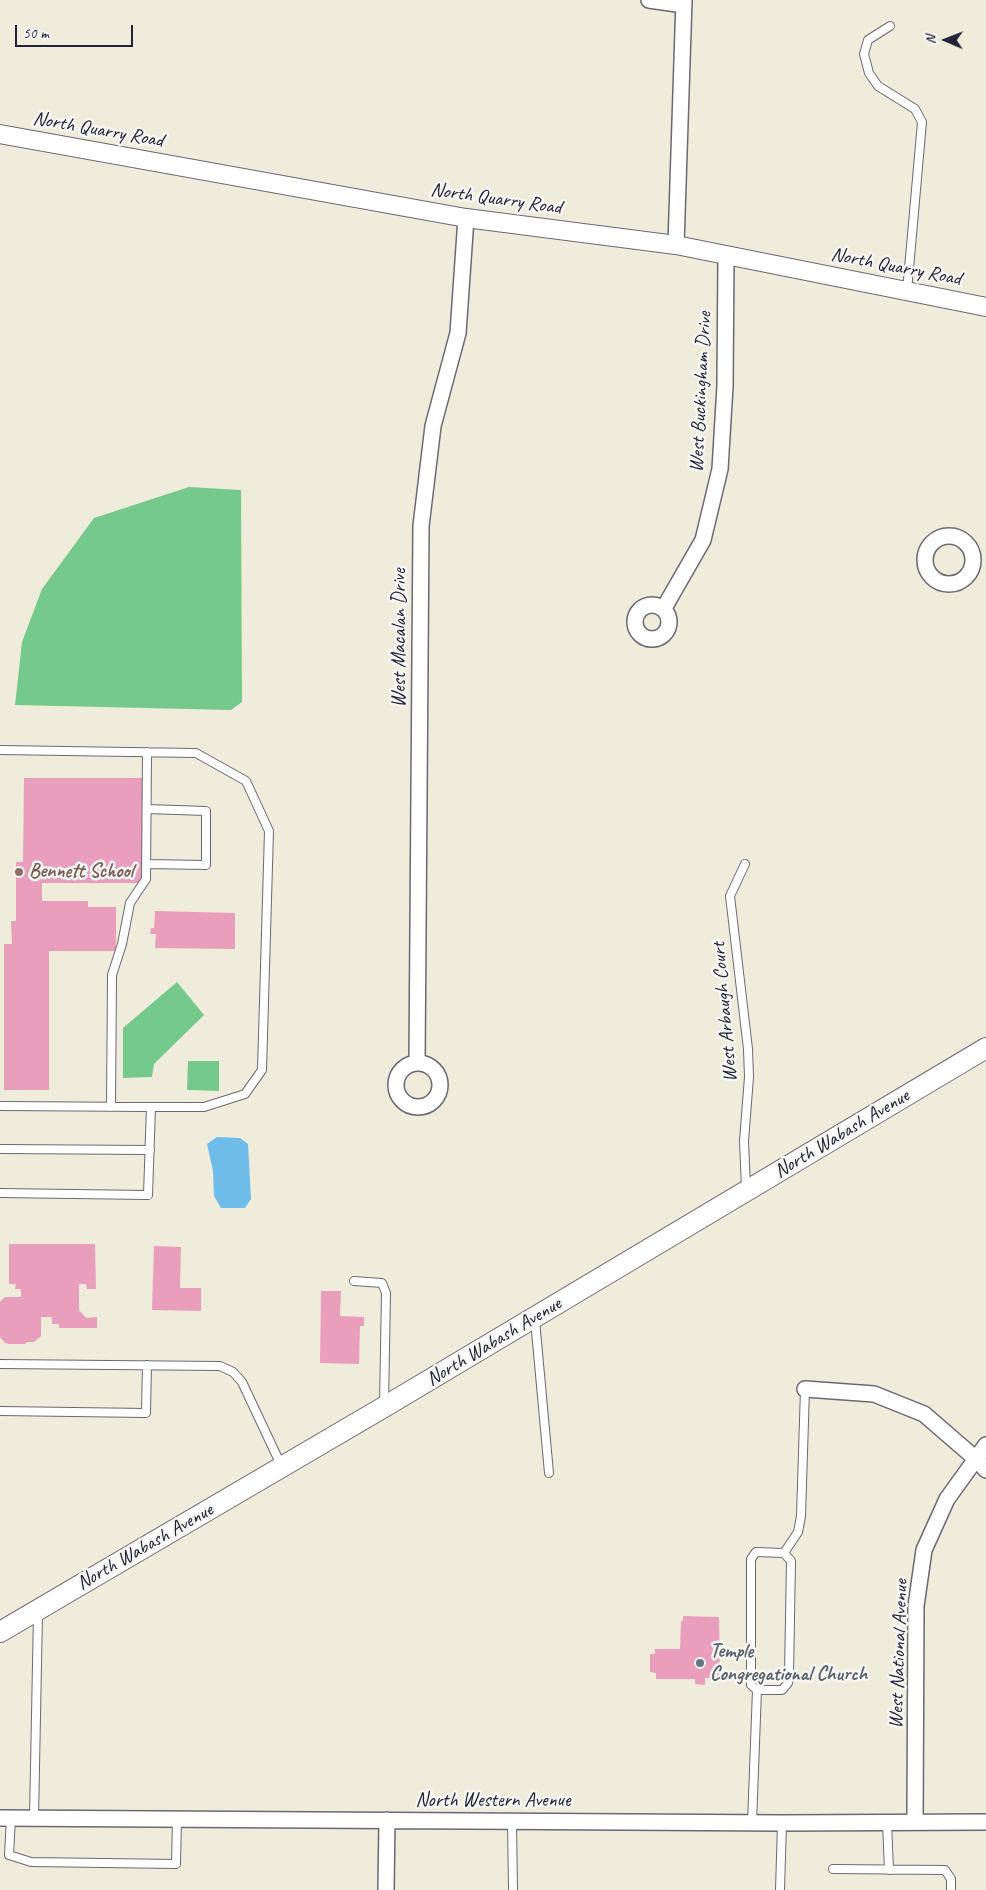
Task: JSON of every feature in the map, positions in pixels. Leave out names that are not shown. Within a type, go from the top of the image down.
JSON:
[{"type":"main road","name":"North Wabash Avenue","points":[[0,1632],[535,1318],[986,1048]]},
{"type":"street","points":[[649,0],[684,3],[676,245]]},
{"type":"street","name":"North Quarry Road","points":[[0,134],[466,218],[676,245],[986,307]]},
{"type":"street","name":"West Macalan Drive","points":[[417,1062],[421,526],[433,426],[458,333],[466,218]]},
{"type":"street","name":"West Buckingham Drive","points":[[664,608],[703,540],[720,469],[725,386],[726,256]]},
{"type":"street","points":[[805,1389],[874,1394],[924,1414],[981,1464]]},
{"type":"street","name":"West National Avenue","points":[[915,1822],[916,1606],[924,1550],[947,1499],[981,1464],[986,1445]]},
{"type":"street","name":"North Western Avenue","points":[[6,1818],[752,1823],[986,1822]]},
{"type":"street","points":[[386,1890],[387,1820]]},
{"type":"lane","points":[[890,26],[868,40],[864,54],[869,73],[878,86],[915,109],[922,122],[907,291]]},
{"type":"lane","points":[[0,750],[196,753],[246,781],[269,831],[262,1070],[244,1094],[204,1107],[0,1106]]},
{"type":"lane","points":[[111,1107],[112,975],[122,944],[130,904],[146,879],[147,752]]},
{"type":"lane","points":[[147,809],[206,810],[206,865],[147,864]]},
{"type":"lane","name":"West Arbaugh Court","points":[[745,864],[730,896],[748,1049],[749,1077],[744,1141],[746,1191]]},
{"type":"lane","points":[[0,1192],[148,1195],[151,1107]]},
{"type":"lane","points":[[0,1149],[150,1150]]},
{"type":"lane","points":[[354,1281],[382,1283],[386,1293],[384,1407]]},
{"type":"lane","points":[[535,1318],[549,1474]]},
{"type":"lane","points":[[0,1364],[220,1366],[233,1372],[242,1382],[282,1467]]},
{"type":"lane","points":[[0,1411],[146,1413],[147,1365]]},
{"type":"lane","points":[[784,1553],[798,1532],[801,1516],[805,1389]]},
{"type":"lane","points":[[756,1552],[784,1553],[791,1561],[792,1569],[790,1674],[788,1683],[782,1690],[757,1690],[751,1684],[752,1559],[756,1552]]},
{"type":"lane","points":[[34,1818],[38,1609]]},
{"type":"lane","points":[[752,1823],[757,1690]]},
{"type":"lane","points":[[6,1818],[9,1855],[31,1862],[176,1864],[177,1819]]},
{"type":"lane","points":[[512,1821],[513,1890]]},
{"type":"lane","points":[[780,1890],[782,1823]]},
{"type":"lane","points":[[887,1823],[889,1870]]},
{"type":"lane","points":[[0,1843],[9,1843]]},
{"type":"lane","points":[[833,1869],[945,1870],[951,1879],[951,1890]]},
{"type":"green space","points":[[189,487],[241,490],[242,702],[231,710],[15,705],[22,642],[42,589],[94,518]]},
{"type":"green space","points":[[177,982],[204,1015],[154,1064],[152,1077],[123,1078],[123,1028]]},
{"type":"green space","points":[[188,1061],[219,1061],[219,1091],[187,1090]]},
{"type":"water","points":[[217,1137],[240,1138],[248,1144],[251,1199],[245,1208],[221,1208],[214,1196],[213,1171],[207,1144]]},
{"type":"building","points":[[24,778],[143,778],[143,883],[42,883],[42,901],[88,901],[88,907],[116,907],[116,951],[49,951],[49,1090],[4,1090],[4,944],[12,944],[11,921],[16,921],[16,862],[23,862]]},
{"type":"building","points":[[155,911],[235,913],[235,949],[155,948],[156,934],[150,934],[151,928],[154,928]]},
{"type":"building","points":[[9,1244],[95,1244],[96,1289],[87,1289],[86,1284],[79,1284],[79,1310],[86,1318],[97,1317],[97,1328],[59,1328],[59,1324],[52,1324],[52,1317],[41,1317],[41,1336],[34,1342],[6,1344],[0,1337],[0,1302],[5,1297],[21,1297],[21,1289],[15,1289],[16,1284],[9,1284]]},
{"type":"building","points":[[154,1246],[181,1247],[180,1288],[201,1288],[201,1311],[152,1310]]},
{"type":"building","points":[[321,1291],[341,1291],[340,1316],[364,1317],[364,1326],[360,1326],[359,1364],[320,1363]]},
{"type":"building","points":[[683,1616],[719,1617],[720,1679],[705,1678],[705,1685],[695,1684],[695,1679],[656,1679],[656,1673],[650,1672],[650,1654],[655,1654],[655,1649],[680,1649],[681,1621],[683,1621]]},
{"type":"place","name":"Bennett School","points":[[19,872]]},
{"type":"place","name":"Temple Congregational Church","points":[[700,1663]]}]
